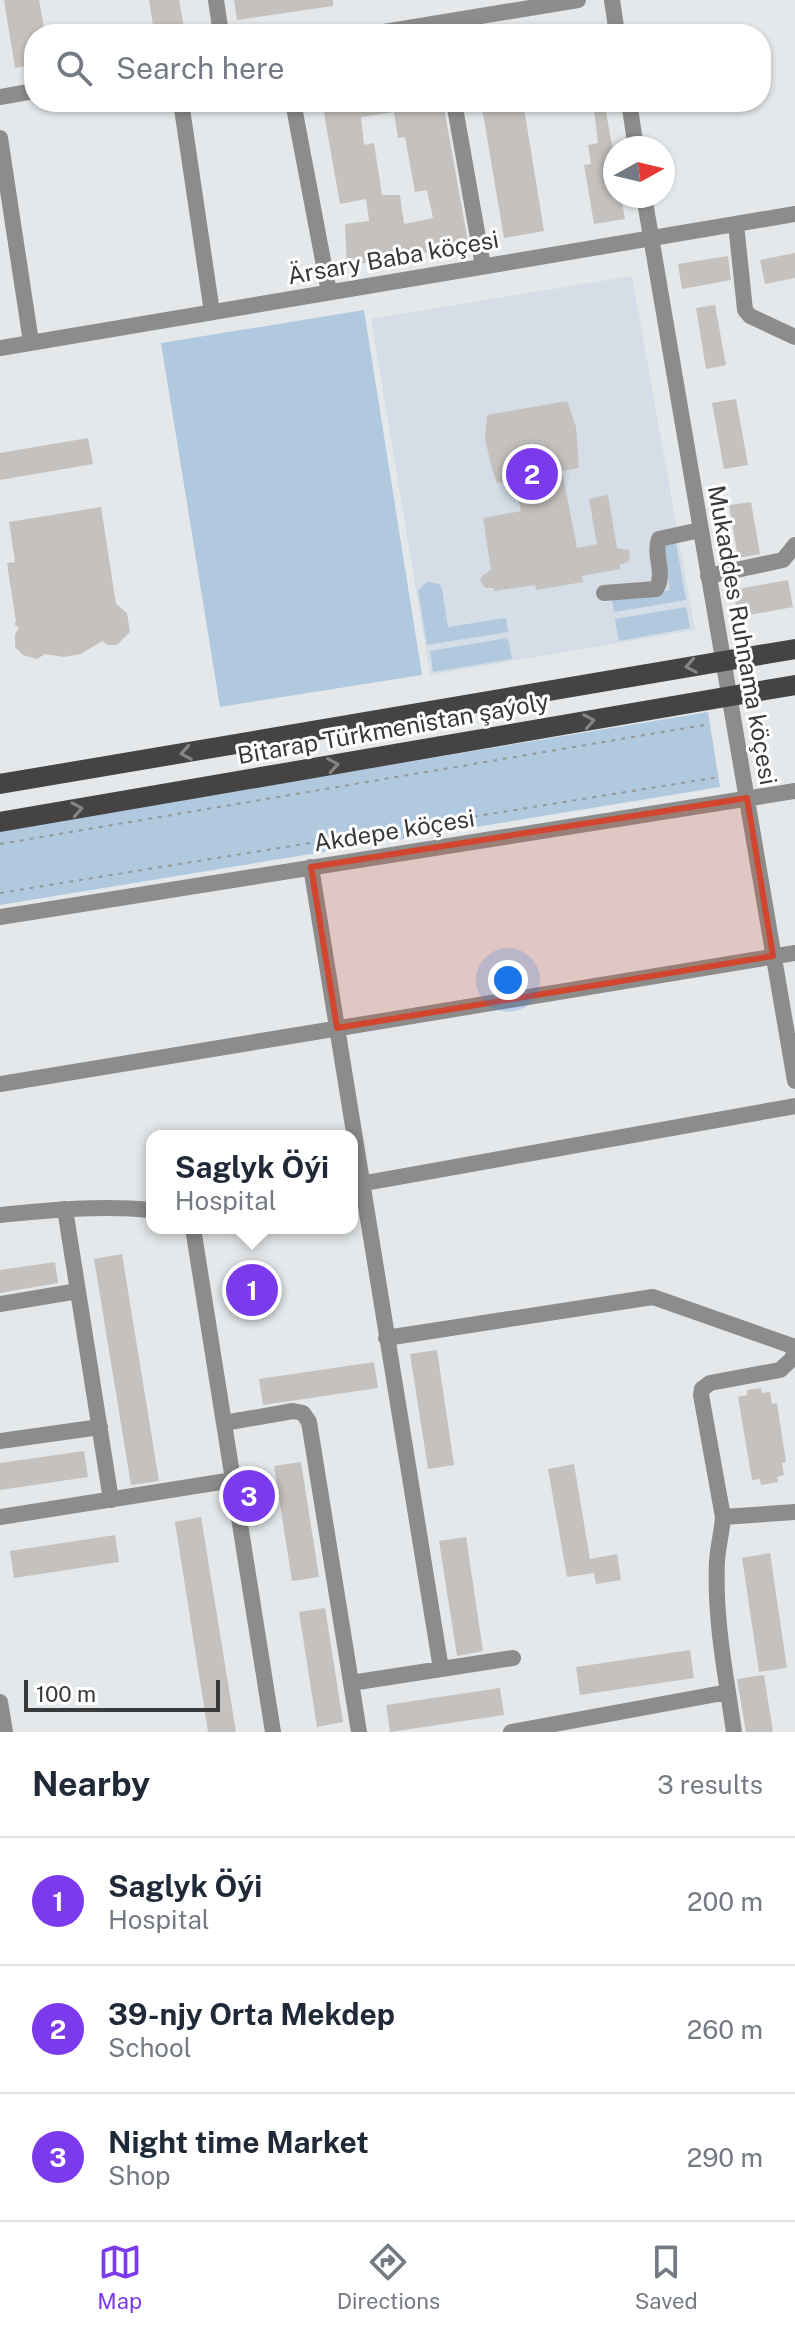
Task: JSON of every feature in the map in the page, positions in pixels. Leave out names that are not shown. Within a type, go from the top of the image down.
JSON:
[{"type":"main road","name":"Bitarap Türkmenistan şaýoly","points":[[0,784],[795,649]]},
{"type":"main road","name":"Bitarap Türkmenistan şaýoly","points":[[0,822],[795,685]]},
{"type":"street","points":[[216,0],[220,24]]},
{"type":"street","points":[[454,24],[518,5],[578,0]]},
{"type":"street","points":[[612,0],[616,24]]},
{"type":"street","points":[[0,97],[24,93]]},
{"type":"street","points":[[182,112],[212,312]]},
{"type":"street","points":[[295,112],[329,292]]},
{"type":"street","points":[[456,112],[483,266]]},
{"type":"street","points":[[631,112],[634,136]]},
{"type":"street","points":[[0,138],[31,342]]},
{"type":"street","name":"Mukaddes Ruhnama köçesi","points":[[646,208],[795,1081]]},
{"type":"street","name":"Ärsary Baba köçesi","points":[[0,348],[795,214]]},
{"type":"street","points":[[736,224],[745,310],[750,316],[795,337]]},
{"type":"street","points":[[604,593],[656,589],[662,580],[657,545],[659,539],[700,530]]},
{"type":"street","points":[[708,576],[783,560],[795,545]]},
{"type":"street","name":"Akdepe köçesi","points":[[0,917],[795,791]]},
{"type":"street","points":[[311,867],[350,1130]]},
{"type":"street","points":[[0,1084],[795,953]]},
{"type":"street","points":[[358,1184],[795,1106]]},
{"type":"street","points":[[358,1189],[441,1669]]},
{"type":"street","points":[[0,1215],[65,1209],[146,1209]]},
{"type":"street","points":[[65,1209],[111,1500]]},
{"type":"street","points":[[194,1234],[273,1732]]},
{"type":"street","points":[[0,1304],[78,1291]]},
{"type":"street","points":[[386,1338],[653,1297],[795,1348],[792,1359],[780,1370],[710,1383],[702,1389],[701,1395],[723,1517],[717,1558],[717,1599],[734,1732]]},
{"type":"street","points":[[224,1423],[293,1411],[303,1413],[309,1422],[359,1732]]},
{"type":"street","points":[[0,1441],[100,1427]]},
{"type":"street","points":[[0,1517],[233,1480]]},
{"type":"street","points":[[723,1517],[795,1512]]},
{"type":"street","points":[[351,1683],[513,1658]]},
{"type":"street","points":[[511,1732],[538,1730],[728,1692]]},
{"type":"street","points":[[0,1702],[5,1732]]},
{"type":"path","points":[[0,844],[710,724]]},
{"type":"path","points":[[0,893],[719,777]]},
{"type":"highlighted area","points":[[747,798],[773,956],[337,1028],[311,867]]},
{"type":"shaded area","points":[[632,276],[695,630],[430,675],[371,319]]},
{"type":"shaded area","points":[[364,310],[422,675],[220,707],[161,343]]},
{"type":"shaded area","points":[[676,542],[686,600],[614,612],[612,600],[670,590],[663,548],[664,544]]},
{"type":"shaded area","points":[[427,582],[439,584],[442,589],[448,627],[506,618],[508,632],[427,645],[418,590]]},
{"type":"shaded area","points":[[686,607],[690,628],[619,641],[615,619]]},
{"type":"shaded area","points":[[508,638],[512,659],[433,672],[430,651]]},
{"type":"shaded area","points":[[708,712],[720,787],[0,905],[0,830]]},
{"type":"building","points":[[4,0],[39,0],[43,24],[24,24],[24,67],[15,68]]},
{"type":"building","points":[[149,0],[179,0],[183,24],[153,24]]},
{"type":"building","points":[[234,0],[333,0],[333,6],[237,20]]},
{"type":"building","points":[[324,112],[394,112],[445,112],[468,242],[347,266],[345,224],[369,221],[366,199],[340,204]],"holes":[[[394,112],[398,138],[405,137],[415,192],[427,190],[433,218],[404,224],[400,195],[382,195],[374,143],[364,145],[361,117]]]},
{"type":"building","points":[[483,112],[525,112],[544,231],[504,238]]},
{"type":"building","points":[[594,112],[606,112],[610,136],[603,136],[603,208],[623,208],[625,219],[594,224],[584,165],[591,164],[588,145],[598,143]]},
{"type":"building","points":[[795,253],[795,278],[765,284],[760,260]]},
{"type":"building","points":[[728,256],[731,280],[682,289],[678,264]]},
{"type":"building","points":[[715,305],[726,365],[706,369],[696,308]]},
{"type":"building","points":[[736,399],[748,465],[724,469],[712,403]]},
{"type":"building","points":[[567,401],[576,427],[579,468],[562,471],[577,548],[597,544],[589,499],[608,495],[617,548],[629,550],[630,558],[620,565],[620,569],[582,576],[583,582],[536,590],[535,585],[494,591],[494,588],[485,588],[480,580],[491,570],[483,518],[521,511],[515,480],[497,483],[492,469],[485,439],[487,415]]},
{"type":"building","points":[[88,438],[93,464],[0,480],[0,453]]},
{"type":"building","points":[[751,502],[760,554],[738,558],[729,505]]},
{"type":"building","points":[[101,507],[116,604],[127,613],[130,632],[117,645],[102,641],[81,654],[64,657],[45,654],[37,659],[23,655],[15,647],[15,634],[19,628],[14,624],[7,563],[15,562],[9,522]]},
{"type":"building","points":[[788,580],[793,607],[738,617],[733,590]]},
{"type":"building","points":[[122,1254],[159,1481],[131,1485],[94,1259]]},
{"type":"building","points":[[55,1262],[58,1283],[0,1293],[0,1270]]},
{"type":"building","points":[[437,1350],[454,1465],[428,1469],[410,1354]]},
{"type":"building","points":[[374,1362],[378,1388],[263,1405],[259,1379]]},
{"type":"building","points":[[761,1388],[762,1393],[770,1392],[772,1404],[777,1403],[786,1462],[782,1463],[784,1475],[777,1477],[778,1482],[761,1485],[760,1479],[752,1480],[738,1397],[747,1395],[747,1390]]},
{"type":"building","points":[[84,1451],[88,1477],[0,1490],[0,1463]]},
{"type":"building","points":[[301,1462],[319,1577],[292,1581],[274,1466]]},
{"type":"building","points":[[574,1464],[590,1559],[617,1554],[621,1580],[596,1584],[594,1573],[567,1577],[548,1469]]},
{"type":"building","points":[[201,1517],[236,1732],[208,1732],[175,1522]]},
{"type":"building","points":[[115,1535],[119,1562],[14,1578],[10,1551]]},
{"type":"building","points":[[466,1537],[483,1651],[457,1656],[439,1541]]},
{"type":"building","points":[[770,1553],[787,1668],[759,1672],[742,1558]]},
{"type":"building","points":[[325,1608],[343,1722],[317,1727],[299,1612]]},
{"type":"building","points":[[690,1650],[694,1678],[580,1695],[576,1667]]},
{"type":"building","points":[[764,1675],[773,1732],[746,1732],[737,1679]]},
{"type":"building","points":[[500,1688],[504,1715],[390,1732],[386,1705]]},
{"type":"place","name":"39-njy Orta Mekdep","points":[[532,474]]},
{"type":"place","name":"Saglyk Öýi","points":[[252,1290]]},
{"type":"place","name":"Night time Market","points":[[249,1496]]}]
